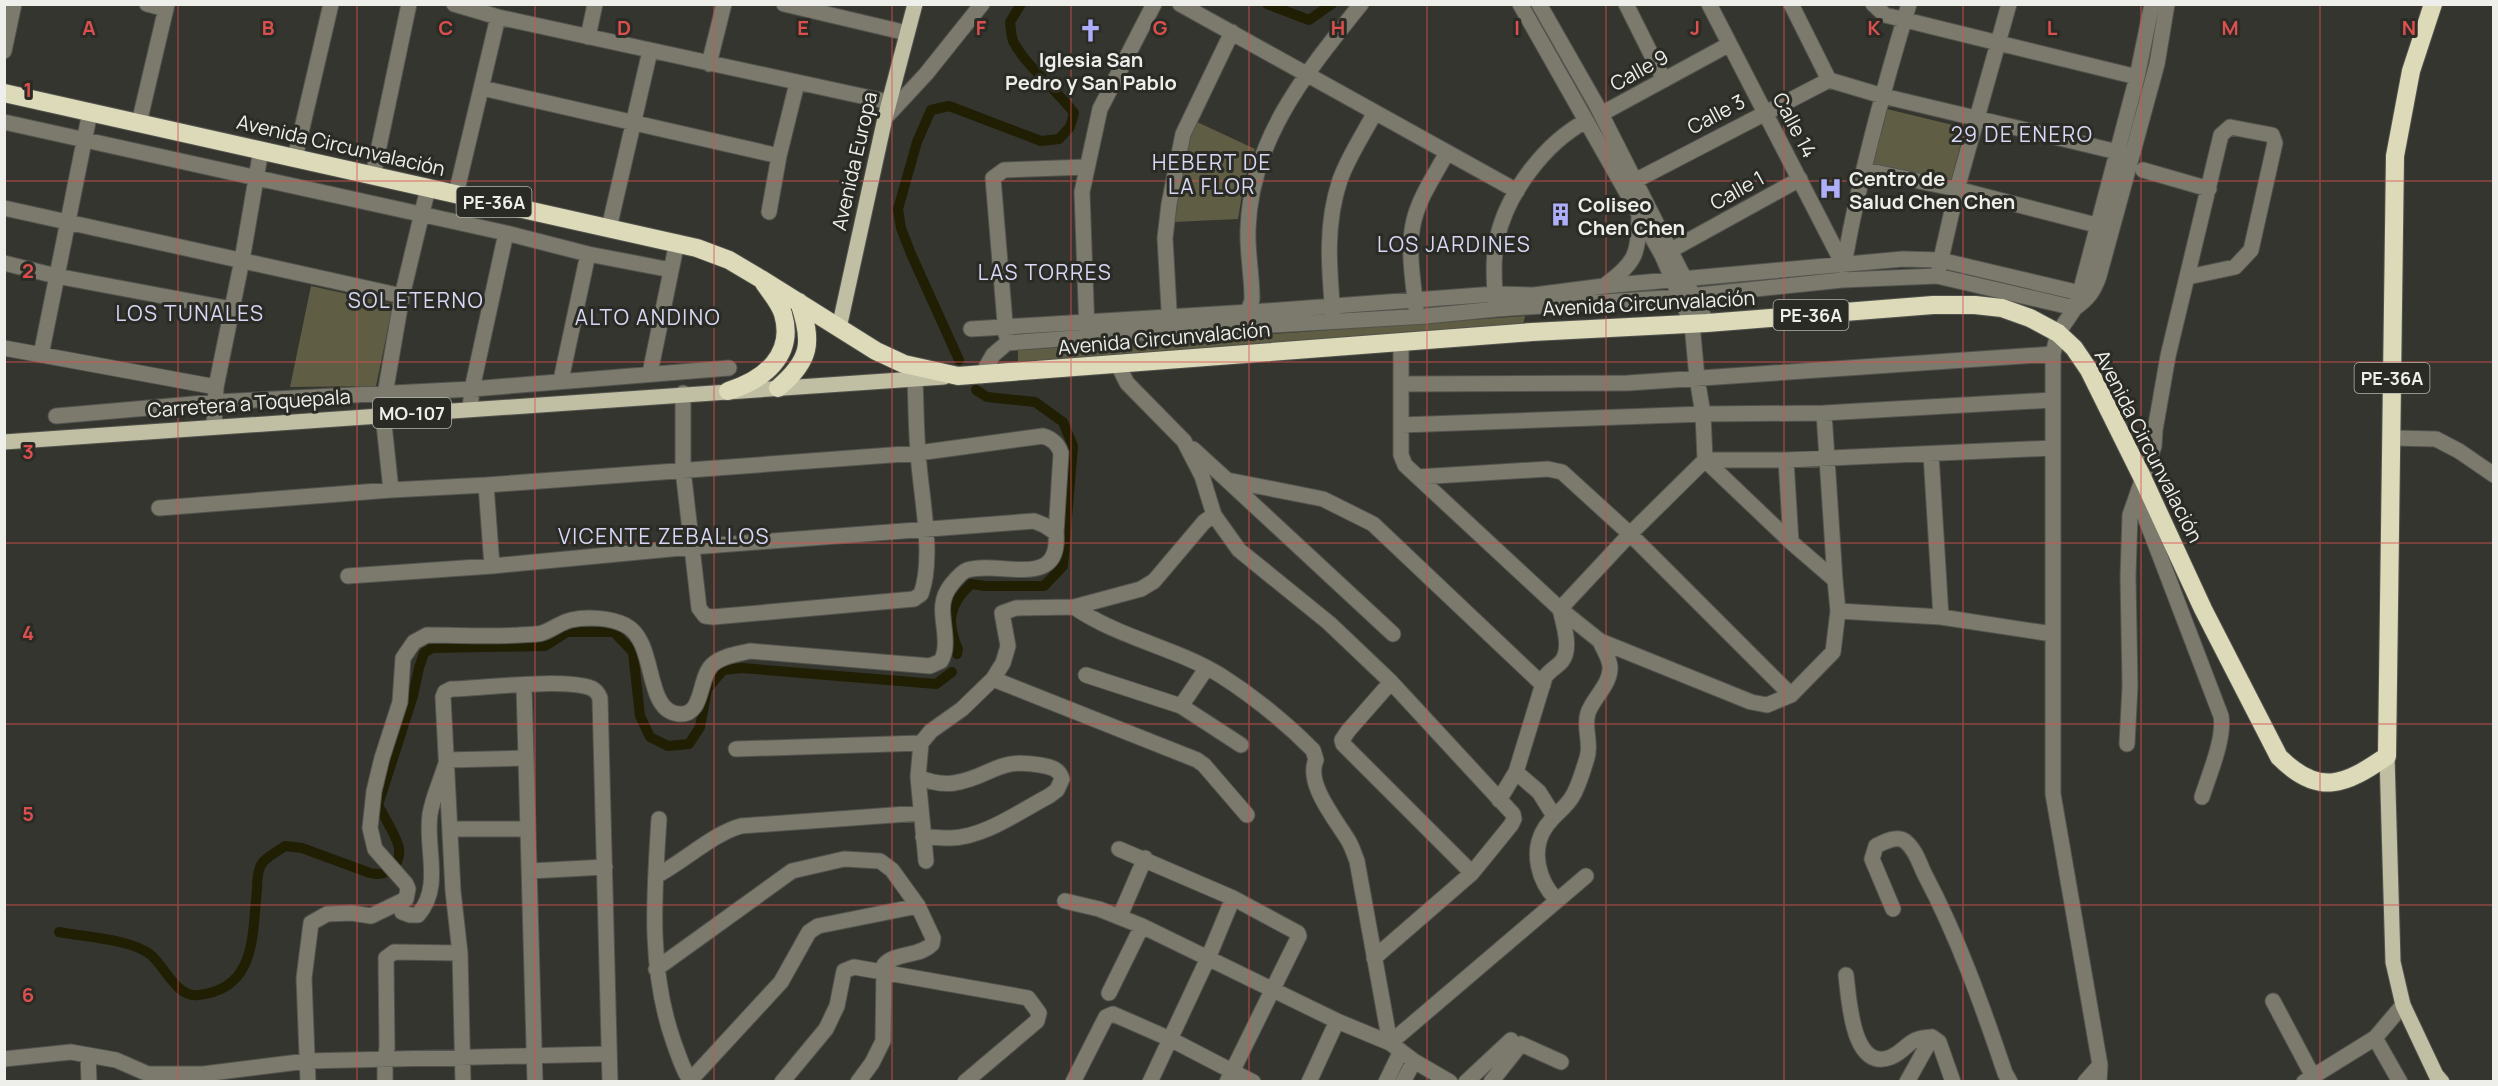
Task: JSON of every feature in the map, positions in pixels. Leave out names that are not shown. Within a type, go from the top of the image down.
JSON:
[{"type":"highway","name":"PE-36A","points":[[2386,756],[2395,156],[2411,71],[2433,4]]},
{"type":"highway","name":"Avenida Circunvalación","points":[[4,93],[677,242],[729,260],[876,351],[904,364],[958,376],[1532,332],[1700,324],[1933,305],[1975,305],[2002,309],[2030,318],[2058,333],[2074,348],[2089,370],[2140,487],[2279,757],[2293,771],[2310,779],[2333,784],[2364,771],[2386,756]]},
{"type":"highway","points":[[728,391],[748,385],[766,372],[777,362],[784,349],[786,330],[783,312],[762,279]]},
{"type":"highway","points":[[778,388],[794,374],[804,360],[809,343],[807,326],[799,302]]},
{"type":"main road","name":"Avenida Europa","points":[[839,328],[885,118],[915,4]]},
{"type":"main road","name":"Avenida Circunvalación","points":[[819,386],[958,376]]},
{"type":"main road","name":"Carretera a Toquepala","points":[[4,442],[683,393],[819,386]]},
{"type":"main road","points":[[2386,756],[2393,962],[2403,1005],[2436,1075],[2442,1082]]},
{"type":"street","points":[[4,51],[14,4]]},
{"type":"street","points":[[139,123],[166,7],[147,4]]},
{"type":"street","points":[[295,158],[331,4]]},
{"type":"street","points":[[373,175],[409,4]]},
{"type":"street","points":[[454,4],[498,17],[889,102]]},
{"type":"street","points":[[588,37],[595,4]]},
{"type":"street","points":[[709,64],[724,4]]},
{"type":"street","points":[[784,4],[907,33]]},
{"type":"street","points":[[885,118],[926,74],[982,4]]},
{"type":"street","points":[[1088,339],[1082,192],[1100,109],[1154,4]]},
{"type":"street","points":[[1180,4],[1446,154],[1517,191]]},
{"type":"street","points":[[1253,316],[1248,229],[1254,184],[1264,148],[1305,75],[1361,4]]},
{"type":"street","points":[[1520,4],[1586,121],[1630,184],[1667,253],[1700,324],[1697,378],[1703,414],[1705,460],[1834,580]]},
{"type":"street","points":[[1539,4],[1601,114],[1630,184],[1639,213],[1667,253]]},
{"type":"street","points":[[1626,4],[1664,80]]},
{"type":"street","name":"Calle 14","points":[[1708,4],[1800,179],[1843,273]]},
{"type":"street","points":[[1791,4],[1829,80],[1883,96],[2124,153]]},
{"type":"street","points":[[1873,4],[1885,15],[1907,12],[1999,43],[2137,77]]},
{"type":"street","points":[[1939,268],[1957,189],[2009,4]]},
{"type":"street","points":[[2099,1082],[2100,1065],[2053,794],[2053,354],[2058,333],[2075,308],[2096,225],[2157,64],[2167,4]]},
{"type":"street","points":[[1939,268],[2075,308],[2085,302],[2094,291],[2124,153],[2151,5]]},
{"type":"street","points":[[1843,273],[1851,226],[1883,96],[1907,12]]},
{"type":"street","points":[[456,194],[498,17]]},
{"type":"street","points":[[1169,324],[1165,238],[1168,204],[1183,134],[1232,32]]},
{"type":"street","name":"Calle 9","points":[[1601,114],[1728,45]]},
{"type":"street","points":[[609,228],[650,51]]},
{"type":"street","name":"Calle 3","points":[[1630,184],[1829,80]]},
{"type":"street","points":[[769,212],[779,156],[797,83]]},
{"type":"street","points":[[482,87],[779,156]]},
{"type":"street","points":[[41,355],[90,112]]},
{"type":"street","points":[[1334,323],[1328,243],[1331,214],[1340,178],[1374,114]]},
{"type":"street","points":[[1496,302],[1496,241],[1504,216],[1517,191],[1549,150],[1562,137],[1586,121]]},
{"type":"street","points":[[4,122],[506,233],[588,254],[671,270]]},
{"type":"street","points":[[2127,744],[2130,686],[2128,576],[2130,515],[2154,446],[2168,356],[2221,135],[2225,129],[2230,127],[2268,133],[2274,137],[2251,250],[2235,267],[2188,277]]},
{"type":"street","points":[[214,426],[216,394],[261,150]]},
{"type":"street","points":[[1416,317],[1411,240],[1414,220],[1420,201],[1446,154]]},
{"type":"street","points":[[1007,343],[993,178],[1004,170],[1088,167]]},
{"type":"street","points":[[1865,170],[1957,189],[2096,225]]},
{"type":"street","points":[[2143,170],[2209,189]]},
{"type":"street","name":"Calle 1","points":[[1667,253],[1800,179]]},
{"type":"street","points":[[391,490],[382,415],[402,296],[428,188]]},
{"type":"street","points":[[4,208],[402,296]]},
{"type":"street","points":[[1582,303],[1629,267],[1636,254],[1639,213]]},
{"type":"street","points":[[470,409],[472,389],[506,233]]},
{"type":"street","points":[[650,373],[677,242]]},
{"type":"street","points":[[561,380],[588,254]]},
{"type":"street","points":[[981,376],[993,355],[1007,343],[1088,339],[1169,324],[1332,306],[1415,300],[1582,303],[1686,296],[1843,273],[1904,260],[2080,292]]},
{"type":"street","points":[[4,263],[56,276],[232,309]]},
{"type":"street","points":[[1253,316],[1334,323],[1416,317],[1534,295],[1604,286],[1679,280],[1843,273]]},
{"type":"street","points":[[971,329],[1087,323],[1169,324]]},
{"type":"street","points":[[1401,342],[1401,455],[1405,465],[1560,609],[1600,641],[1760,704],[1767,705],[1791,695],[1833,652],[1838,610],[1834,580],[1824,413]]},
{"type":"street","points":[[4,348],[216,394]]},
{"type":"street","points":[[1401,384],[1628,383],[2053,354]]},
{"type":"street","points":[[1118,365],[1127,383],[1184,441],[1393,634]]},
{"type":"street","points":[[56,416],[216,394],[385,394],[729,368]]},
{"type":"street","points":[[683,393],[683,470],[699,608],[705,616],[713,617],[914,599],[923,590],[926,531],[918,453],[915,379]]},
{"type":"street","points":[[1401,425],[1703,414],[1824,413],[2052,400]]},
{"type":"street","points":[[159,508],[918,453],[1043,436],[1048,437],[1059,446],[1061,453],[1057,548],[1052,560],[1038,568],[1026,570],[994,566],[965,570],[949,588],[942,603],[945,647],[941,661],[930,666],[750,651],[727,657],[712,665],[702,681],[698,704],[691,711],[679,714],[666,709],[657,696],[643,643],[635,632],[624,624],[592,618],[570,620],[542,633],[427,635],[414,642],[403,658],[400,702],[374,791],[370,828],[375,849],[408,889],[406,899],[400,904],[371,916],[352,913],[327,914],[311,923],[304,978],[308,1082]]},
{"type":"street","points":[[2391,438],[2436,439],[2459,451],[2493,475]]},
{"type":"street","points":[[1184,441],[1202,476],[1214,515],[1239,550],[1329,623],[1391,682],[1513,814],[1513,822],[1472,873],[1374,958]]},
{"type":"street","points":[[1560,609],[1630,534],[1705,460],[1826,459],[2052,448]]},
{"type":"street","points":[[1931,454],[1941,617]]},
{"type":"street","points":[[1786,460],[1791,542]]},
{"type":"street","points":[[1418,477],[1558,470],[1630,534],[1791,695]]},
{"type":"street","points":[[1227,480],[1323,499],[1373,524],[1543,685]]},
{"type":"street","points":[[486,485],[492,566]]},
{"type":"street","points":[[2140,487],[2223,724],[2202,797]]},
{"type":"street","points":[[926,861],[918,777],[921,743],[931,731],[962,709],[993,679],[1003,663],[1008,646],[1002,613],[1016,608],[1074,607],[1142,589],[1154,581],[1204,522],[1214,515]]},
{"type":"street","points":[[348,576],[1034,521],[1056,533]]},
{"type":"street","points":[[1074,607],[1095,622],[1219,675],[1266,709],[1313,750],[1316,760],[1313,767],[1314,778],[1332,818],[1349,841],[1357,861],[1374,958],[1396,1047],[1386,1082]]},
{"type":"street","points":[[1499,800],[1516,772],[1545,677],[1562,661],[1566,652],[1560,609]]},
{"type":"street","points":[[1838,610],[1941,617],[2052,634]]},
{"type":"street","points":[[1556,899],[1545,888],[1538,855],[1544,829],[1554,816],[1565,808],[1574,794],[1588,755],[1586,722],[1589,710],[1608,678],[1610,667],[1600,641]]},
{"type":"street","points":[[1180,706],[1206,669]]},
{"type":"street","points":[[1086,675],[1180,706],[1241,745]]},
{"type":"street","points":[[993,679],[1197,760],[1204,765],[1247,815]]},
{"type":"street","points":[[1391,682],[1348,731],[1342,744],[1472,873]]},
{"type":"street","points":[[463,1082],[460,953],[453,891],[443,697],[445,692],[451,689],[551,684],[588,688],[599,694],[610,1082]]},
{"type":"street","points":[[524,686],[535,1082]]},
{"type":"street","points":[[736,749],[921,743]]},
{"type":"street","points":[[447,760],[526,758]]},
{"type":"street","points":[[400,904],[402,912],[418,915],[429,897],[431,884],[430,814],[447,760]]},
{"type":"street","points":[[918,777],[934,783],[953,783],[970,779],[999,765],[1019,761],[1052,767],[1060,773],[1062,779],[1057,790],[1050,796],[991,826],[952,838],[922,837]]},
{"type":"street","points":[[1516,772],[1539,792],[1554,816]]},
{"type":"street","points":[[656,876],[675,866],[727,830],[741,826],[921,813]]},
{"type":"street","points":[[659,819],[656,876],[656,969],[663,1013],[686,1075],[690,1078],[698,1073],[781,982],[809,932],[818,926],[918,906]]},
{"type":"street","points":[[451,829],[528,829]]},
{"type":"street","points":[[1893,909],[1872,859],[1876,846],[1897,838],[1905,841],[1915,853],[1947,915],[2010,1082]]},
{"type":"street","points":[[1119,849],[1145,858],[1233,898],[1294,928],[1298,933],[1299,936],[1275,988],[1230,1076]]},
{"type":"street","points":[[1120,916],[1145,858]]},
{"type":"street","points":[[656,969],[798,868],[844,859],[879,861],[892,870],[918,906],[933,938],[932,944],[920,952],[886,962],[883,1041],[872,1063],[858,1082]]},
{"type":"street","points":[[530,871],[604,867]]},
{"type":"street","points":[[1396,1047],[1556,899],[1586,876]]},
{"type":"street","points":[[1150,1082],[1209,956],[1233,898]]},
{"type":"street","points":[[1065,901],[1120,916],[1209,956],[1337,1021],[1396,1047],[1414,1061],[1450,1082]]},
{"type":"street","points":[[1109,993],[1142,926]]},
{"type":"street","points":[[386,1082],[386,958],[394,952],[460,953]]},
{"type":"street","points":[[782,1082],[826,1029],[837,1006],[844,971],[854,967],[1028,998],[1036,1005],[1039,1013],[1037,1021],[965,1082]]},
{"type":"street","points":[[1846,975],[1857,1039],[1864,1052],[1873,1058],[1890,1057],[1917,1038],[1932,1037],[1939,1042],[1953,1082]]},
{"type":"street","points":[[2273,1001],[2311,1080],[2375,1038],[2403,1005]]},
{"type":"street","points":[[1073,1082],[1108,1015],[1113,1014],[1170,1039],[1230,1076],[1253,1082]]},
{"type":"street","points":[[1310,1082],[1337,1021]]},
{"type":"street","points":[[1906,1082],[1932,1037]]},
{"type":"street","points":[[2375,1038],[2400,1082]]},
{"type":"street","points":[[1466,1082],[1511,1040]]},
{"type":"street","points":[[1491,1082],[1521,1044],[1562,1062]]},
{"type":"street","points":[[4,1059],[71,1052],[116,1060],[160,1078],[203,1074],[231,1076],[307,1061],[609,1054]]},
{"type":"street","points":[[88,1055],[89,1082]]},
{"type":"street","points":[[1403,1082],[1414,1061]]},
{"type":"street","points":[[2085,1082],[2100,1065]]},
{"type":"shaded area","points":[[1887,109],[1965,128],[1950,185],[1871,165]]},
{"type":"shaded area","points":[[1195,121],[1255,149],[1244,182],[1238,219],[1173,222],[1191,130]]},
{"type":"shaded area","points":[[311,286],[393,304],[376,386],[290,387]]},
{"type":"shaded area","points":[[1525,316],[1522,329],[1018,363],[1018,350]]},
{"type":"waterway","points":[[959,360],[911,254],[901,228],[898,209],[917,142],[931,110],[949,106],[1041,141],[1059,139],[1070,127],[1074,113],[1025,59],[1013,41],[1010,22],[1021,4]]},
{"type":"waterway","points":[[1267,4],[1309,20],[1332,4]]},
{"type":"waterway","points":[[957,654],[958,649],[952,630],[952,614],[958,599],[971,584],[1044,586],[1063,566],[1073,446],[1063,422],[1035,402],[987,397],[976,390]]},
{"type":"waterway","points":[[59,932],[132,945],[151,955],[184,992],[198,995],[217,991],[231,982],[241,971],[252,941],[261,865],[285,846],[302,848],[370,873],[382,873],[391,869],[398,860],[398,843],[378,805],[413,696],[424,653],[432,648],[545,646],[567,632],[614,632],[633,652],[640,716],[650,737],[668,746],[689,744],[700,727],[707,689],[723,670],[742,668],[936,684],[952,672]]},
{"type":"place","name":"Iglesia San Pedro y San Pablo","points":[[1091,31]]},
{"type":"place","name":"Centro de Salud Chen Chen","points":[[1831,189]]},
{"type":"place","name":"Coliseo Chen Chen","points":[[1560,215]]},
{"type":"district","name":"29 DE ENERO","points":[[2022,134]]},
{"type":"district","name":"HEBERT DE LA FLOR","points":[[1212,174]]},
{"type":"district","name":"LOS JARDINES","points":[[1454,244]]},
{"type":"district","name":"LAS TORRES","points":[[1045,272]]},
{"type":"district","name":"SOL ETERNO","points":[[416,300]]},
{"type":"district","name":"LOS TUNALES","points":[[190,313]]},
{"type":"district","name":"ALTO ANDINO","points":[[648,317]]},
{"type":"district","name":"VICENTE ZEBALLOS","points":[[664,536]]}]
